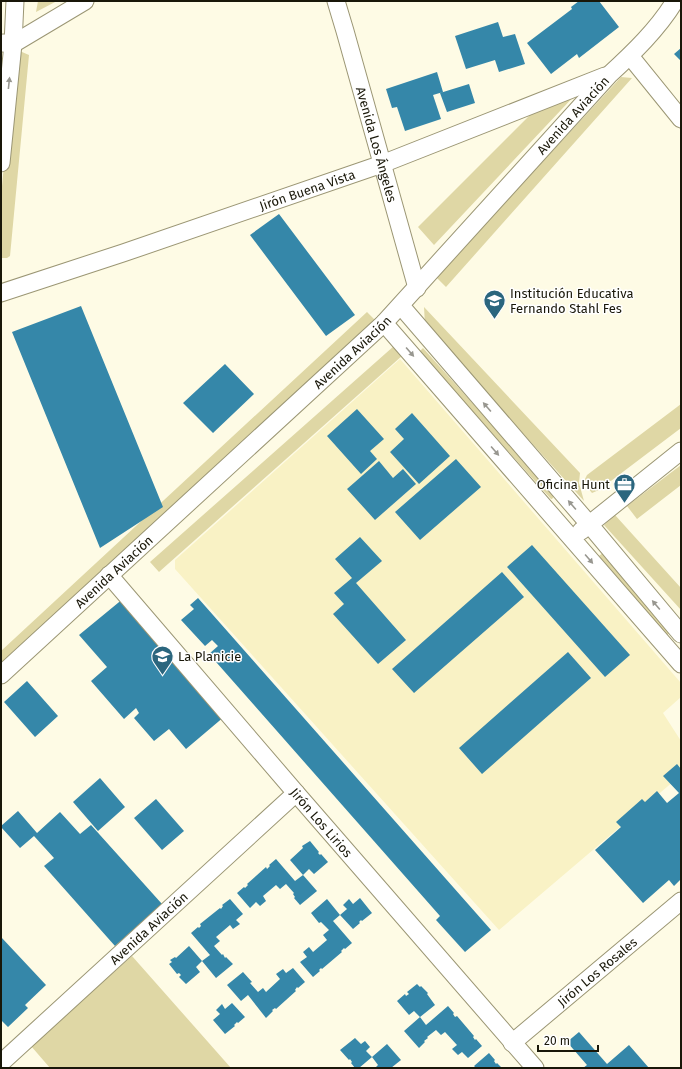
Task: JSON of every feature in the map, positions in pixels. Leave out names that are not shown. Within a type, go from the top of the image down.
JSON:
[{"type":"street","points":[[1,163],[7,43],[15,1]]},
{"type":"street","points":[[7,43],[85,1]]},
{"type":"street","name":"Avenida Los Ángeles","points":[[336,1],[346,31],[417,288]]},
{"type":"street","name":"Avenida Aviación","points":[[1,675],[384,323],[401,306],[609,74],[630,56],[674,7]]},
{"type":"street","points":[[630,56],[681,119]]},
{"type":"street","name":"Jirón Buena Vista","points":[[1,293],[130,251],[382,164],[609,74]]},
{"type":"street","points":[[401,306],[589,524],[681,634]]},
{"type":"street","points":[[384,323],[681,664]]},
{"type":"street","points":[[572,540],[589,524],[681,451]]},
{"type":"street","name":"Jirón Los Lirios","points":[[109,575],[535,1068]]},
{"type":"street","name":"Avenida Aviación","points":[[9,1063],[296,793]]},
{"type":"street","name":"Jirón Los Rosales","points":[[512,1043],[681,901]]},
{"type":"shaded area","points":[[38,1],[57,1],[36,12]]},
{"type":"shaded area","points":[[18,52],[29,55],[10,256],[7,258],[1,258],[1,197],[14,54]]},
{"type":"shaded area","points":[[621,77],[632,78],[446,287],[436,277]]},
{"type":"shaded area","points":[[577,93],[434,245],[418,227],[533,112]]},
{"type":"shaded area","points":[[424,307],[580,473],[579,483],[584,501],[425,325]]},
{"type":"shaded area","points":[[367,312],[376,321],[1,666],[1,651]]},
{"type":"shaded area","points":[[403,338],[412,347],[159,572],[150,562]]},
{"type":"shaded area","points":[[423,348],[555,495],[552,499],[419,352]]},
{"type":"shaded area","points":[[400,359],[681,683],[681,697],[663,713],[681,741],[681,775],[499,930],[175,569],[175,560]]},
{"type":"shaded area","points":[[681,404],[681,428],[599,490],[592,493],[588,488],[585,479],[587,475]]},
{"type":"shaded area","points":[[681,465],[681,485],[637,519],[627,506]]},
{"type":"shaded area","points":[[615,515],[681,588],[681,610],[604,525]]},
{"type":"shaded area","points":[[604,552],[670,633],[667,635],[599,556]]},
{"type":"shaded area","points":[[132,956],[231,1068],[50,1068],[31,1046]]},
{"type":"building","points":[[579,1],[599,1],[619,27],[579,58],[577,54],[551,74],[527,43],[572,9],[571,7]]},
{"type":"building","points":[[498,22],[503,37],[515,34],[525,64],[499,72],[495,60],[466,69],[455,36]]},
{"type":"building","points":[[681,48],[681,61],[674,54]]},
{"type":"building","points":[[437,72],[443,92],[433,95],[441,119],[405,131],[397,107],[392,108],[386,89]]},
{"type":"building","points":[[469,84],[475,103],[447,112],[440,93]]},
{"type":"building","points":[[279,214],[355,315],[326,336],[250,235]]},
{"type":"building","points":[[81,306],[163,507],[100,548],[12,332]]},
{"type":"building","points":[[225,364],[254,394],[213,433],[183,403]]},
{"type":"building","points":[[357,409],[384,439],[370,451],[377,459],[361,474],[327,436]]},
{"type":"building","points":[[412,413],[450,456],[419,484],[390,452],[404,439],[395,429]]},
{"type":"building","points":[[456,459],[481,487],[420,540],[395,512]]},
{"type":"building","points":[[379,461],[393,478],[403,469],[416,484],[375,520],[347,489]]},
{"type":"building","points":[[360,537],[382,561],[356,583],[406,640],[378,664],[333,614],[344,604],[334,593],[352,578],[335,559]]},
{"type":"building","points":[[532,545],[630,655],[605,677],[507,567]]},
{"type":"building","points":[[502,572],[524,597],[414,693],[392,669]]},
{"type":"building","points":[[124,598],[225,716],[186,749],[169,729],[154,741],[134,718],[139,713],[136,708],[124,719],[91,681],[107,667],[79,635]]},
{"type":"building","points":[[198,598],[491,930],[465,952],[436,920],[440,916],[209,654],[218,646],[212,640],[205,646],[181,620],[194,609],[190,605]]},
{"type":"building","points":[[568,652],[591,678],[482,774],[459,748]]},
{"type":"building","points":[[27,681],[58,716],[35,737],[4,702]]},
{"type":"building","points":[[677,764],[681,769],[681,879],[674,886],[669,880],[643,903],[595,850],[621,827],[616,822],[642,799],[645,802],[657,791],[667,803],[679,793],[663,776]]},
{"type":"building","points":[[100,778],[125,807],[98,831],[73,802]]},
{"type":"building","points":[[156,799],[184,831],[162,850],[134,818]]},
{"type":"building","points":[[18,811],[37,833],[60,812],[80,834],[91,825],[162,904],[115,946],[44,866],[54,858],[34,836],[20,848],[1,827]]},
{"type":"building","points":[[310,841],[319,852],[318,853],[320,855],[321,854],[328,862],[314,874],[309,869],[303,875],[290,860],[303,848],[302,846]]},
{"type":"building","points":[[276,859],[295,881],[303,875],[317,891],[300,905],[294,898],[294,893],[286,884],[280,889],[276,885],[263,896],[266,901],[260,906],[256,902],[250,908],[237,893],[244,887],[245,888],[248,885],[247,884],[266,867],[267,869]]},
{"type":"building","points":[[360,898],[372,913],[362,921],[361,920],[359,922],[360,923],[353,929],[340,915],[347,909],[343,905],[349,899],[353,904]]},
{"type":"building","points":[[230,899],[243,914],[236,920],[240,924],[233,929],[230,925],[216,937],[220,941],[214,946],[233,964],[216,978],[202,961],[210,955],[191,933],[198,927],[199,928],[201,926],[200,924],[220,908],[221,909],[223,906],[222,905]]},
{"type":"building","points":[[327,899],[340,915],[333,921],[352,943],[345,949],[344,948],[341,951],[342,952],[322,969],[321,968],[319,970],[320,971],[313,977],[300,962],[307,957],[303,952],[309,947],[313,952],[327,940],[323,935],[329,930],[321,922],[319,923],[311,913]]},
{"type":"building","points":[[1,937],[46,985],[25,1005],[28,1008],[8,1027],[1,1020]]},
{"type":"building","points":[[189,946],[202,961],[196,967],[200,972],[186,984],[179,977],[181,975],[179,973],[177,974],[169,964],[172,962],[170,960],[175,957],[176,958]]},
{"type":"building","points":[[293,968],[305,982],[298,988],[297,987],[295,990],[296,991],[276,1009],[275,1008],[272,1010],[273,1011],[266,1018],[248,995],[241,1001],[227,985],[243,972],[258,992],[263,988],[266,992],[280,979],[276,974],[283,969],[286,973]]},
{"type":"building","points":[[417,984],[428,993],[427,994],[435,1005],[420,1017],[414,1011],[409,1015],[397,1001],[405,994],[406,996],[409,994],[407,992]]},
{"type":"building","points":[[232,1003],[245,1017],[238,1023],[237,1022],[234,1025],[235,1026],[225,1034],[213,1020],[220,1014],[216,1010],[222,1004],[225,1009]]},
{"type":"building","points":[[448,1006],[454,1013],[453,1014],[455,1017],[457,1016],[474,1036],[473,1037],[475,1040],[476,1039],[482,1046],[468,1058],[462,1052],[458,1055],[452,1049],[457,1045],[445,1032],[441,1035],[436,1030],[427,1037],[428,1038],[419,1048],[404,1031],[420,1017],[426,1025]]},
{"type":"building","points":[[579,1032],[607,1064],[629,1045],[649,1068],[583,1068],[587,1065],[567,1042]]},
{"type":"building","points":[[355,1038],[361,1044],[365,1041],[370,1047],[366,1051],[372,1057],[359,1068],[355,1068],[350,1059],[349,1060],[340,1050]]},
{"type":"building","points":[[387,1044],[401,1060],[391,1068],[375,1068],[378,1065],[372,1057]]},
{"type":"building","points":[[489,1053],[495,1060],[494,1061],[496,1064],[497,1063],[502,1068],[476,1068],[474,1066]]},
{"type":"place","name":"Institución Educativa Fernando Stahl Fes","points":[[495,320]]},
{"type":"place","name":"Oficina Hunt","points":[[625,504]]},
{"type":"place","name":"La Planicie","points":[[162,676]]}]
